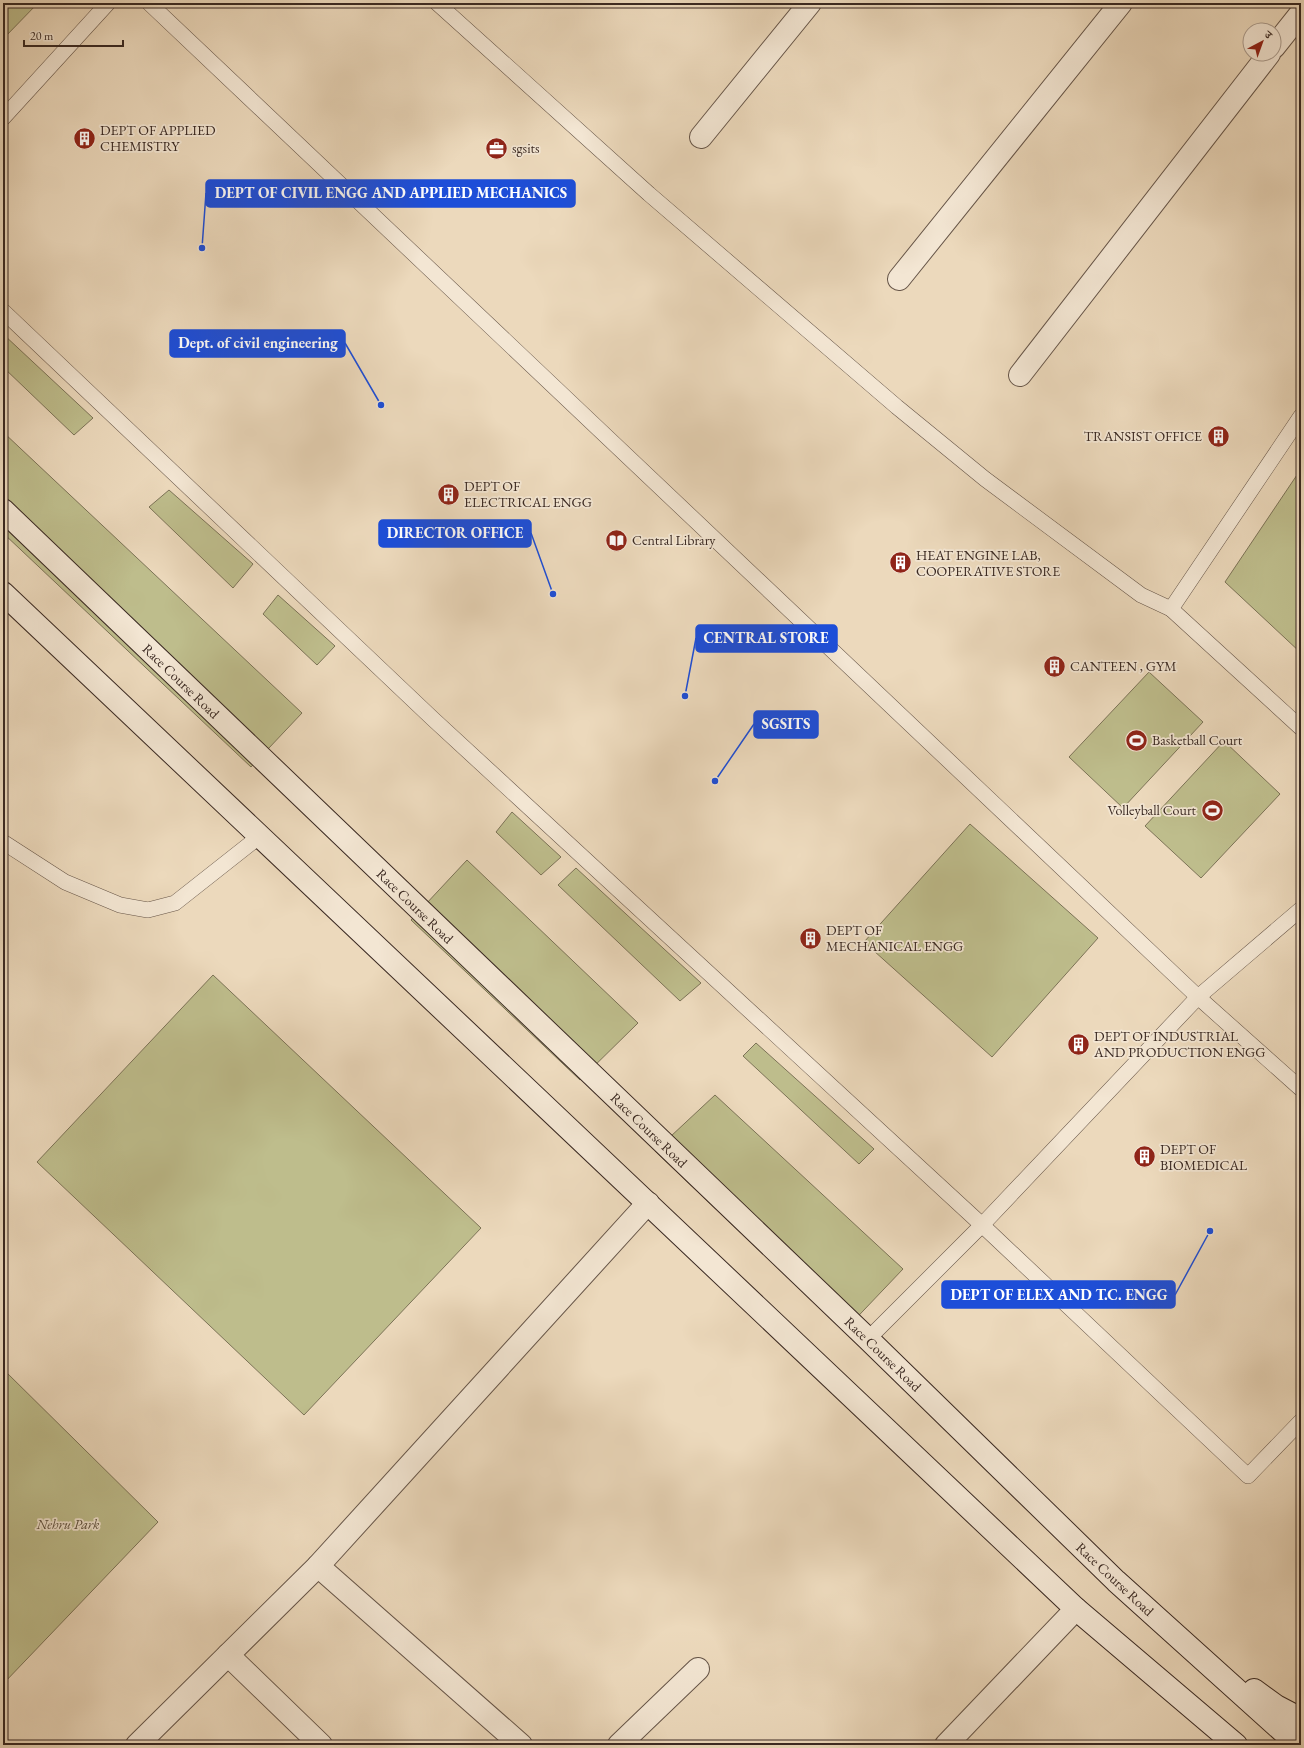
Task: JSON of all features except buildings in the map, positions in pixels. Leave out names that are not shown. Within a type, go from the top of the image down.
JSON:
[{"type":"street","points":[[701,137],[810,3]]},
{"type":"street","points":[[899,279],[1121,3]]},
{"type":"street","points":[[1282,37],[1301,12]]},
{"type":"street","points":[[1020,375],[1263,62]]},
{"type":"street","name":"Race Course Road","points":[[3,510],[868,1339],[1116,1581],[1298,1745]]},
{"type":"street","points":[[3,593],[1076,1609],[1220,1736],[1236,1745]]},
{"type":"street","points":[[137,1745],[318,1566],[648,1203]]},
{"type":"street","points":[[318,1566],[521,1745]]},
{"type":"street","points":[[946,1745],[1076,1609]]},
{"type":"street","points":[[228,1655],[321,1745]]},
{"type":"street","points":[[619,1745],[698,1669]]},
{"type":"street","points":[[1227,1681],[1247,1685],[1276,1706],[1301,1719]]},
{"type":"lane","points":[[3,118],[108,3]]},
{"type":"lane","points":[[149,3],[1198,997],[1301,1089]]},
{"type":"lane","points":[[437,3],[649,194],[897,407],[985,479],[1141,595],[1171,610],[1301,728]]},
{"type":"lane","points":[[3,311],[433,719],[982,1225],[1248,1476],[1301,1421]]},
{"type":"lane","points":[[1171,610],[1301,416]]},
{"type":"lane","points":[[3,842],[65,882],[120,904],[148,910],[175,904],[260,836]]},
{"type":"lane","points":[[868,1339],[982,1225],[1198,997],[1301,909]]},
{"type":"green space","points":[[3,3],[38,3],[3,39]]},
{"type":"green space","points":[[3,334],[93,418],[74,435],[3,367]]},
{"type":"green space","points":[[3,432],[302,713],[251,767],[3,533]]},
{"type":"green space","points":[[1301,469],[1301,653],[1225,582]]},
{"type":"green space","points":[[169,490],[253,564],[233,588],[149,507]]},
{"type":"green space","points":[[278,595],[335,646],[317,665],[263,614]]},
{"type":"green space","name":"Basketball Court","points":[[1149,672],[1203,722],[1123,808],[1069,757]]},
{"type":"green space","name":"Volleyball Court","points":[[1224,741],[1280,794],[1201,878],[1145,826]]},
{"type":"green space","points":[[512,812],[561,857],[541,875],[496,832]]},
{"type":"green space","points":[[970,824],[1098,938],[992,1057],[864,942]]},
{"type":"green space","points":[[467,860],[638,1023],[580,1080],[411,920]]},
{"type":"green space","points":[[576,868],[701,983],[680,1001],[558,885]]},
{"type":"green space","points":[[213,975],[481,1228],[304,1415],[37,1162]]},
{"type":"green space","points":[[756,1043],[874,1149],[859,1164],[743,1056]]},
{"type":"green space","points":[[715,1095],[903,1269],[844,1331],[655,1151]]},
{"type":"green space","name":"Nehru Park","points":[[3,1369],[158,1522],[3,1684]]},
{"type":"place","name":"DEPT OF APPLIED CHEMISTRY","points":[[84,138]]},
{"type":"place","name":"sgsits","points":[[497,148]]},
{"type":"place","name":"DEPT OF CIVIL ENGG AND APPLIED MECHANICS","points":[[202,248]]},
{"type":"place","name":"Dept. of civil engineering","points":[[381,405]]},
{"type":"place","name":"TRANSIST OFFICE","points":[[1218,436]]},
{"type":"place","name":"DEPT OF ELECTRICAL ENGG","points":[[449,494]]},
{"type":"place","name":"Central Library","points":[[616,540]]},
{"type":"place","name":"HEAT ENGINE LAB, COOPERATIVE STORE","points":[[900,563]]},
{"type":"place","name":"DIRECTOR OFFICE","points":[[553,594]]},
{"type":"place","name":"CANTEEN , GYM","points":[[1054,666]]},
{"type":"place","name":"CENTRAL STORE","points":[[685,696]]},
{"type":"place","name":"Basketball Court","points":[[1136,740]]},
{"type":"place","name":"SGSITS","points":[[715,781]]},
{"type":"place","name":"Volleyball Court","points":[[1212,810]]},
{"type":"place","name":"DEPT OF MECHANICAL ENGG","points":[[810,938]]},
{"type":"place","name":"DEPT OF INDUSTRIAL AND PRODUCTION ENGG","points":[[1079,1044]]},
{"type":"place","name":"DEPT OF BIOMEDICAL","points":[[1145,1157]]},
{"type":"place","name":"DEPT OF ELEX AND T.C. ENGG","points":[[1210,1231]]}]
